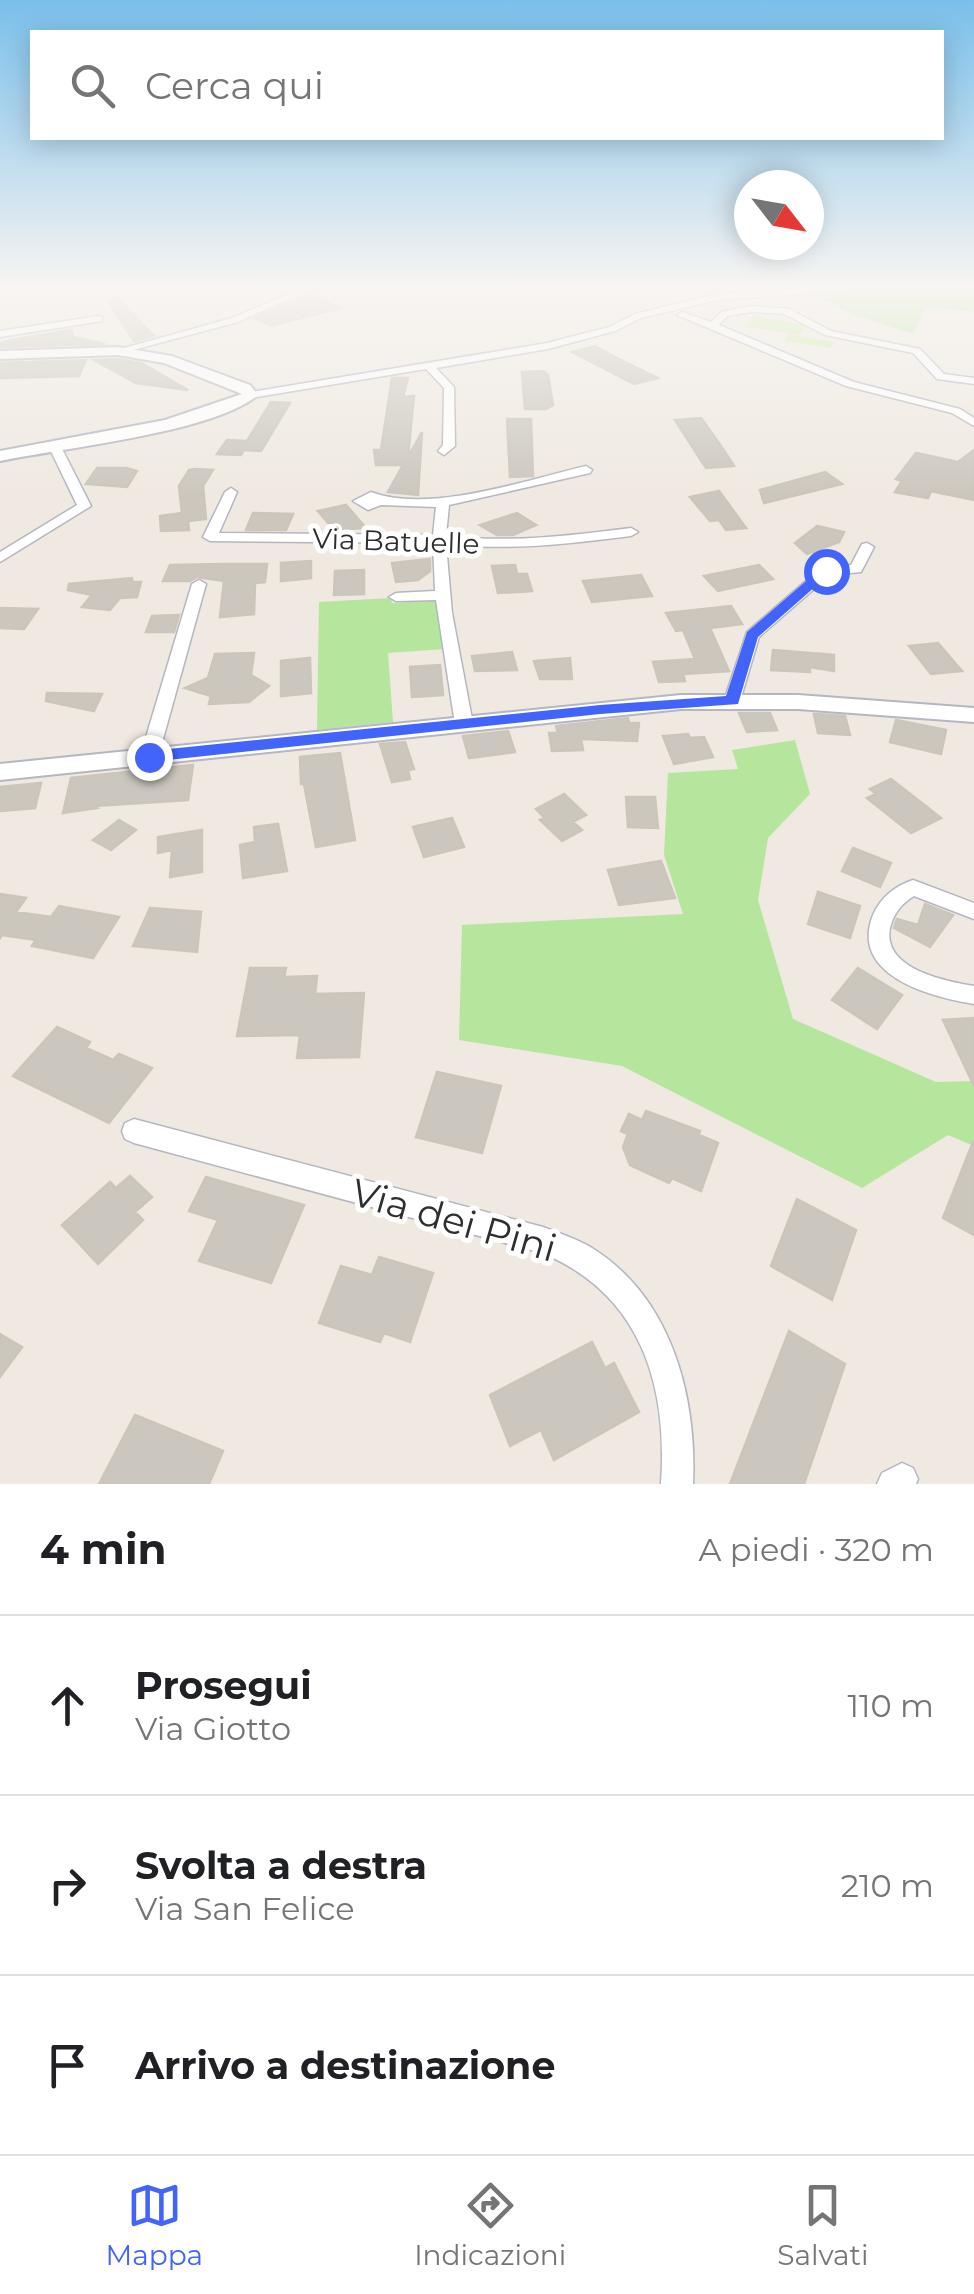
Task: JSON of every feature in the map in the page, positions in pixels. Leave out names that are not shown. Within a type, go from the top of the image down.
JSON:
[{"type":"street","points":[[156,357],[246,388],[251,395]]},
{"type":"street","points":[[0,456],[184,419],[251,395],[484,357]]},
{"type":"street","points":[[787,357],[850,384],[956,411],[974,423]]},
{"type":"street","points":[[921,357],[941,377],[974,381]]},
{"type":"street","points":[[430,368],[450,387],[448,446],[444,451]]},
{"type":"street","points":[[0,558],[84,506],[54,444]]},
{"type":"street","points":[[380,501],[443,503],[586,470]]},
{"type":"street","name":"Via Batuelle","points":[[230,492],[210,537],[541,544],[631,532]]},
{"type":"street","points":[[443,503],[440,539],[445,596],[464,724]]},
{"type":"street","points":[[732,701],[752,635],[826,571],[856,569],[867,547]]},
{"type":"street","points":[[149,757],[199,584]]},
{"type":"street","points":[[396,597],[445,596]]},
{"type":"street","points":[[0,772],[732,701],[816,703],[974,716]]},
{"type":"street","points":[[974,910],[912,888],[886,908],[879,924],[879,939],[887,958],[922,984],[974,996]]},
{"type":"street","name":"Via dei Pini","points":[[134,1131],[542,1240],[589,1261],[631,1304],[666,1360],[682,1439],[677,1484]]},
{"type":"green space","points":[[391,598],[392,603],[438,600],[445,649],[388,653],[393,722],[317,730],[319,602]]},
{"type":"green space","points":[[795,740],[810,794],[768,838],[758,900],[793,1019],[936,1082],[974,1081],[974,1146],[948,1135],[862,1188],[622,1066],[459,1040],[462,925],[683,914],[664,855],[668,773],[738,769],[732,750]]},
{"type":"building","points":[[582,357],[617,357],[658,378],[634,384]]},
{"type":"building","points":[[86,360],[79,376],[0,378],[0,363]]},
{"type":"building","points":[[94,360],[141,363],[188,390],[136,383]]},
{"type":"building","points":[[543,371],[548,375],[553,405],[525,409],[522,372]]},
{"type":"building","points":[[392,378],[408,378],[403,397],[414,396],[408,457],[422,432],[418,495],[388,492],[403,465],[376,465],[374,450],[381,450]]},
{"type":"building","points":[[271,402],[290,403],[261,451],[217,454],[227,440],[247,441]]},
{"type":"building","points":[[701,418],[734,466],[706,468],[675,420]]},
{"type":"building","points":[[507,419],[531,419],[533,476],[510,477]]},
{"type":"building","points":[[974,450],[974,500],[931,491],[928,498],[895,492],[902,481],[896,479],[916,453],[958,462]]},
{"type":"building","points":[[97,468],[137,471],[127,487],[86,484]]},
{"type":"building","points":[[189,470],[213,470],[203,486],[206,519],[188,521],[189,530],[161,531],[160,516],[182,513],[179,486]]},
{"type":"building","points":[[825,472],[842,484],[764,503],[760,490]]},
{"type":"building","points":[[719,491],[746,528],[726,530],[719,520],[710,521],[690,497]]},
{"type":"building","points":[[346,505],[366,528],[334,530],[318,511]]},
{"type":"building","points":[[253,513],[293,514],[286,530],[246,530]]},
{"type":"building","points":[[517,513],[536,525],[513,535],[497,535],[480,525]]},
{"type":"building","points":[[817,526],[844,532],[839,542],[807,554],[795,543]]},
{"type":"building","points":[[430,559],[430,571],[418,580],[396,582],[392,563]]},
{"type":"building","points":[[311,561],[311,578],[281,581],[281,563]]},
{"type":"building","points":[[267,564],[265,582],[255,583],[254,614],[220,617],[224,581],[197,577],[190,581],[163,581],[170,565]]},
{"type":"building","points":[[515,565],[517,574],[527,574],[532,591],[498,593],[492,566]]},
{"type":"building","points":[[759,565],[773,579],[718,591],[704,576]]},
{"type":"building","points":[[364,570],[364,594],[334,595],[335,571]]},
{"type":"building","points":[[641,575],[652,596],[592,602],[583,581]]},
{"type":"building","points":[[132,578],[132,582],[141,582],[137,597],[120,598],[110,610],[82,607],[92,595],[68,590],[69,584]]},
{"type":"building","points":[[731,606],[742,624],[710,628],[729,671],[683,674],[685,681],[659,682],[653,662],[695,659],[683,630],[676,631],[666,613]]},
{"type":"building","points":[[0,608],[38,609],[24,629],[0,628]]},
{"type":"building","points":[[179,615],[174,632],[146,632],[152,616]]},
{"type":"building","points":[[938,643],[962,671],[931,674],[909,646]]},
{"type":"building","points":[[773,650],[834,655],[834,671],[810,667],[810,672],[771,670]]},
{"type":"building","points":[[512,652],[517,670],[475,671],[472,656]]},
{"type":"building","points":[[254,653],[251,675],[269,686],[249,702],[209,704],[211,696],[185,688],[208,678],[215,654]]},
{"type":"building","points":[[310,658],[311,693],[281,696],[281,661]]},
{"type":"building","points":[[570,658],[572,679],[540,679],[534,661]]},
{"type":"building","points":[[440,665],[443,695],[412,697],[410,667]]},
{"type":"building","points":[[47,693],[102,694],[94,711],[46,701]]},
{"type":"building","points":[[739,713],[770,713],[777,730],[747,732]]},
{"type":"building","points":[[814,714],[845,716],[850,735],[818,733]]},
{"type":"building","points":[[628,718],[629,723],[639,723],[637,741],[581,739],[583,750],[552,751],[549,733],[558,733],[556,726]]},
{"type":"building","points":[[896,720],[946,730],[941,754],[890,742]]},
{"type":"building","points":[[508,731],[515,752],[469,758],[463,736]]},
{"type":"building","points":[[688,734],[690,738],[704,737],[713,757],[674,764],[663,736]]},
{"type":"building","points":[[405,742],[414,769],[408,770],[410,779],[392,782],[380,744]]},
{"type":"building","points":[[340,753],[355,840],[316,847],[301,784],[300,757]]},
{"type":"building","points":[[193,765],[188,800],[94,806],[97,808],[63,813],[71,778]]},
{"type":"building","points":[[891,779],[941,818],[911,833],[867,798],[876,794],[870,789]]},
{"type":"building","points":[[41,783],[35,808],[0,811],[0,787]]},
{"type":"building","points":[[564,794],[586,815],[573,822],[582,830],[562,841],[540,820],[545,818],[536,809]]},
{"type":"building","points":[[626,797],[655,797],[658,828],[628,827]]},
{"type":"building","points":[[452,818],[464,847],[424,857],[413,827]]},
{"type":"building","points":[[119,820],[136,830],[111,850],[93,840]]},
{"type":"building","points":[[278,824],[287,871],[243,878],[240,845],[255,842],[254,827]]},
{"type":"building","points":[[202,830],[202,872],[170,877],[172,850],[158,853],[158,837]]},
{"type":"building","points":[[853,848],[891,863],[880,887],[842,871]]},
{"type":"building","points":[[661,861],[675,898],[619,905],[608,870]]},
{"type":"building","points":[[818,892],[860,906],[850,938],[808,924]]},
{"type":"building","points":[[0,894],[26,898],[16,912],[51,917],[59,906],[119,917],[93,958],[32,946],[36,940],[2,935],[0,938]]},
{"type":"building","points":[[925,904],[953,915],[930,947],[894,928],[897,919],[918,925]]},
{"type":"building","points":[[150,908],[201,912],[197,952],[133,946]]},
{"type":"building","points":[[250,968],[286,968],[284,977],[317,976],[315,994],[364,993],[359,1057],[297,1058],[300,1035],[237,1036]]},
{"type":"building","points":[[858,968],[902,995],[877,1029],[832,1000]]},
{"type":"building","points":[[974,1018],[974,1086],[943,1020]]},
{"type":"building","points":[[57,1027],[90,1042],[86,1048],[113,1060],[119,1054],[152,1068],[109,1123],[13,1076]]},
{"type":"building","points":[[437,1072],[501,1086],[482,1153],[416,1137]]},
{"type":"building","points":[[646,1111],[700,1131],[699,1135],[718,1143],[701,1191],[672,1178],[669,1183],[630,1165],[623,1147],[628,1134],[621,1131],[629,1114],[642,1120]]},
{"type":"building","points":[[974,1143],[974,1235],[943,1218]]},
{"type":"building","points":[[130,1176],[152,1197],[135,1212],[143,1220],[98,1264],[62,1225],[110,1182],[116,1188]]},
{"type":"building","points":[[206,1177],[304,1205],[271,1283],[199,1261],[218,1220],[189,1211]]},
{"type":"building","points":[[797,1199],[856,1230],[832,1300],[771,1266]]},
{"type":"building","points":[[379,1257],[433,1273],[410,1342],[384,1333],[380,1342],[319,1323],[341,1266],[372,1275]]},
{"type":"building","points":[[789,1331],[845,1364],[804,1484],[730,1484]]},
{"type":"building","points":[[0,1334],[22,1347],[0,1377]]},
{"type":"building","points":[[592,1342],[605,1368],[614,1363],[639,1412],[554,1460],[541,1430],[510,1446],[490,1395]]},
{"type":"building","points":[[135,1415],[223,1451],[209,1484],[99,1484]]},
{"type":"route","points":[[149,757],[681,702],[732,701],[752,635],[826,571]]}]
